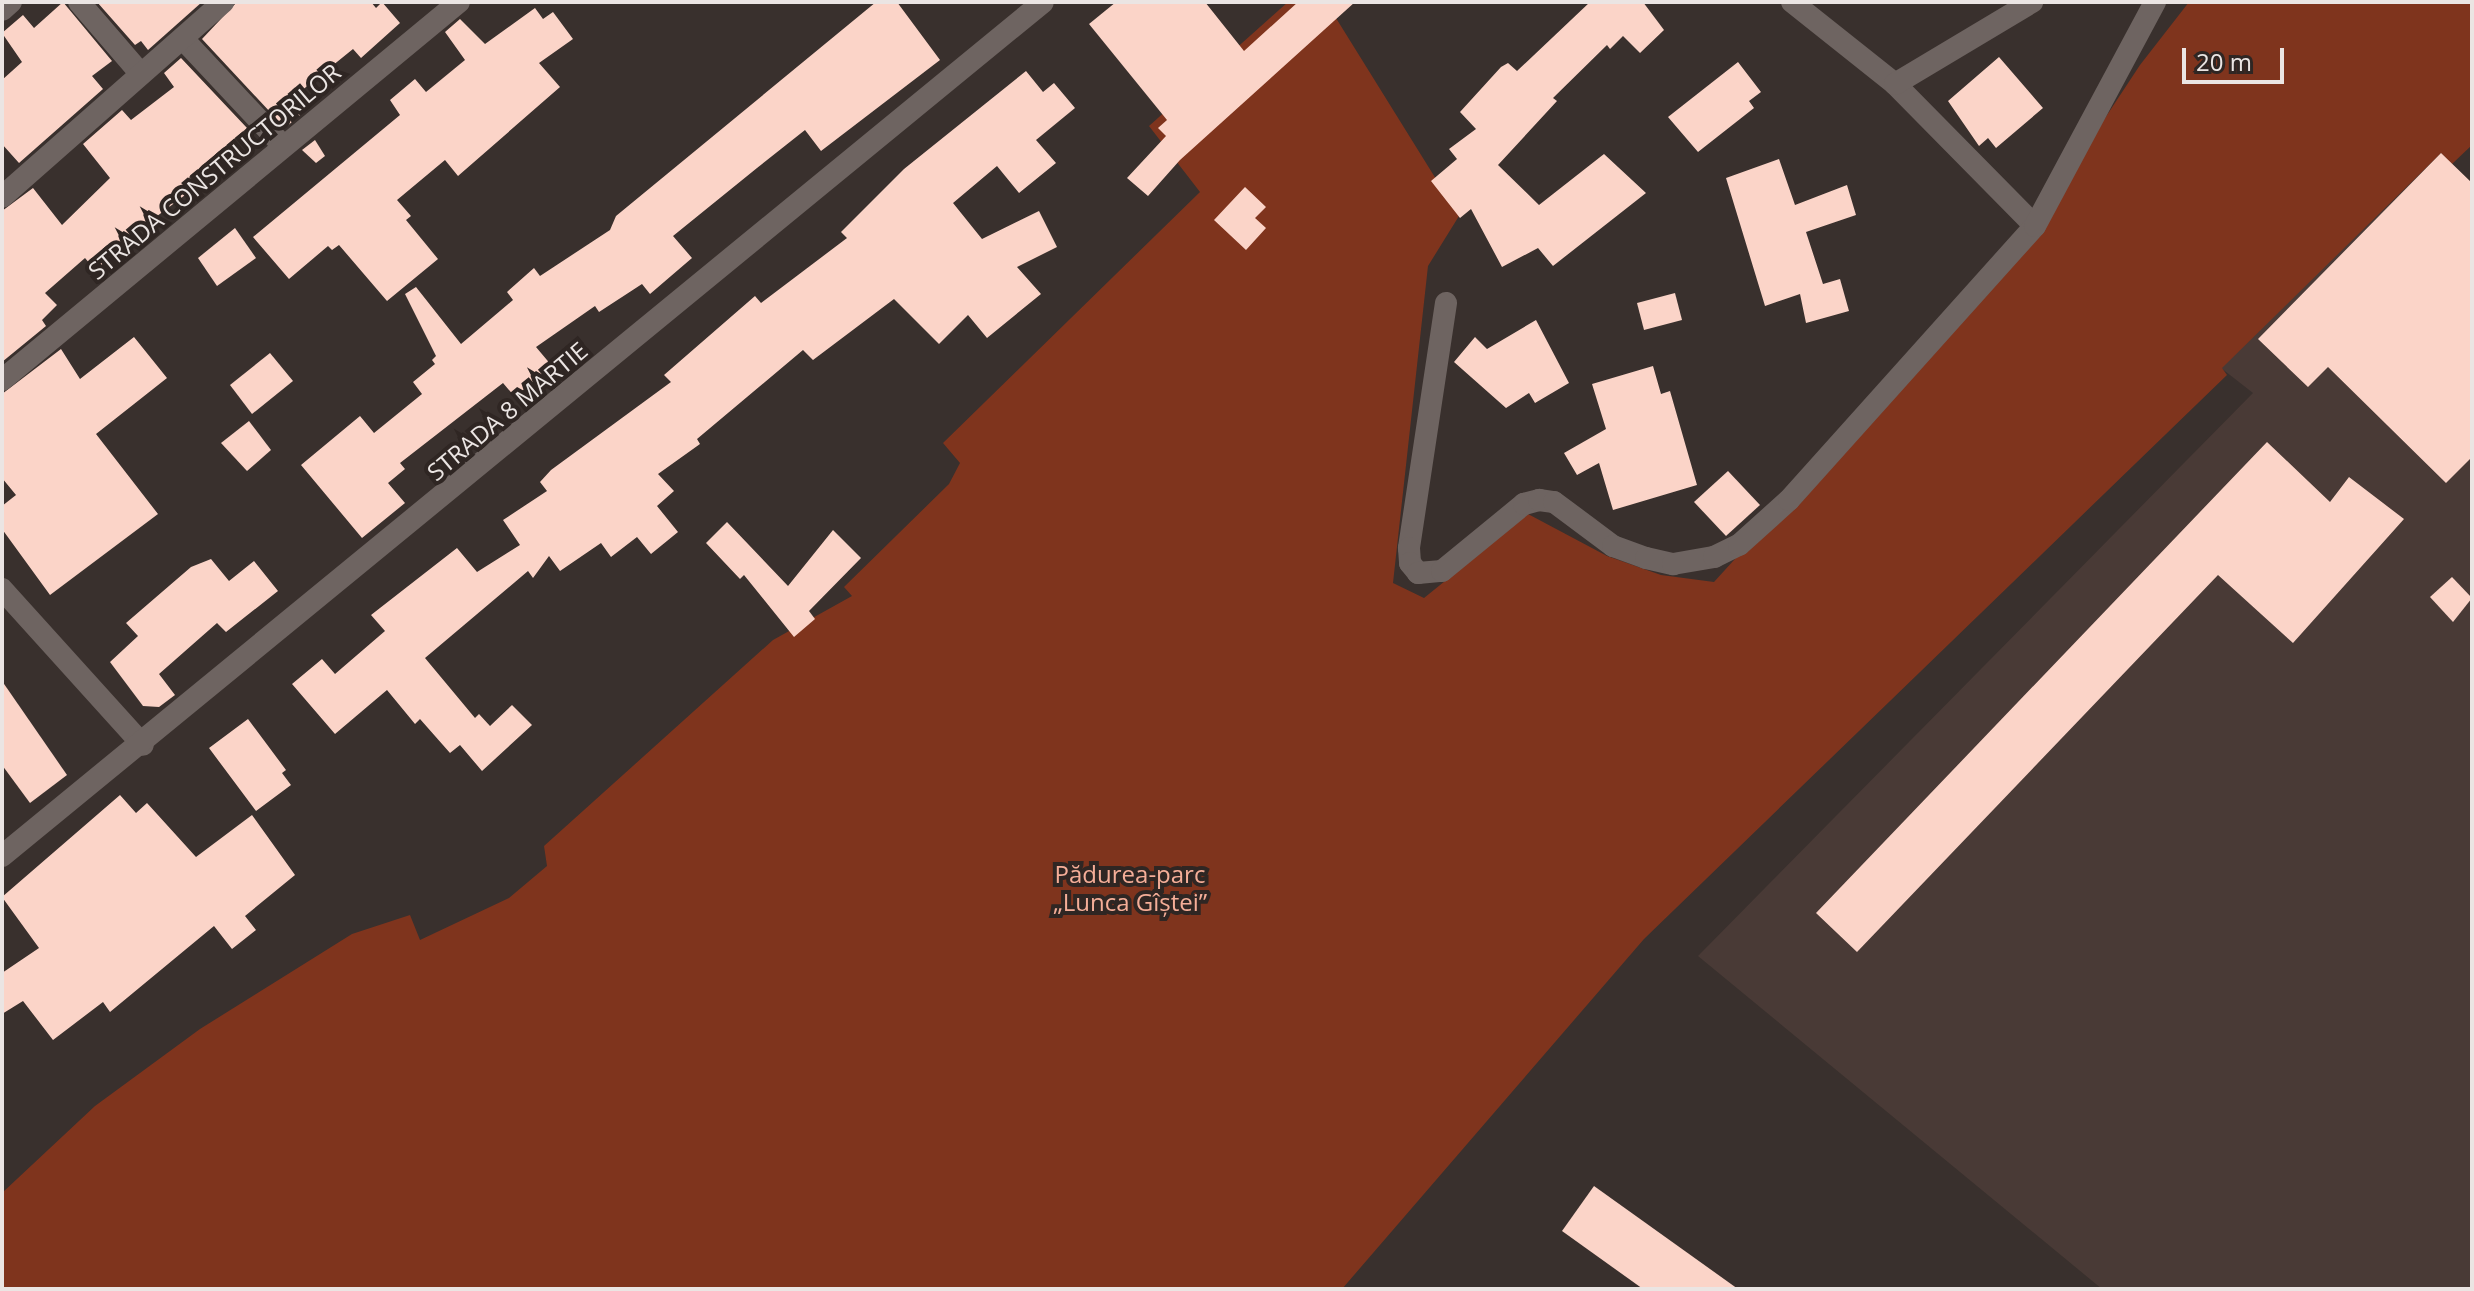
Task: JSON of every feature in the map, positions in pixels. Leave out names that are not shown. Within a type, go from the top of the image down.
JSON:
[{"type":"street","points":[[2,10],[11,2]]},
{"type":"street","points":[[79,2],[141,74]]},
{"type":"street","points":[[2,197],[223,2]]},
{"type":"street","name":"STRADA CONSTRUCTORILOR","points":[[2,380],[459,2]]},
{"type":"street","name":"STRADA 8 MARTIE","points":[[2,856],[143,745],[1043,2]]},
{"type":"street","points":[[1792,2],[1895,84],[2035,226]]},
{"type":"street","points":[[1895,84],[2032,2]]},
{"type":"street","points":[[1446,303],[1409,548],[1410,563],[1418,573],[1442,571],[1524,504],[1539,500],[1575,514],[1613,546],[1673,564],[1697,562],[1739,545],[1763,526],[2035,226],[2155,2]]},
{"type":"street","points":[[183,39],[283,146]]},
{"type":"street","points":[[2,589],[143,745]]},
{"type":"shaded area","points":[[2441,153],[2472,183],[2472,1289],[2102,1289],[1698,956],[2253,393],[2221,368]]},
{"type":"green space","name":"Pădurea-parc „Lunca Gîștei”","points":[[1288,2],[1326,2],[1459,216],[1428,266],[1393,583],[1424,598],[1528,514],[1607,556],[1661,575],[1714,582],[2024,241],[2140,65],[2189,2],[2472,2],[2472,145],[2452,164],[2441,153],[2222,368],[2227,375],[1644,939],[1342,1289],[2,1289],[2,1193],[95,1106],[200,1029],[352,934],[410,915],[420,940],[509,898],[547,866],[544,846],[773,640],[852,596],[844,587],[949,484],[960,463],[943,443],[1200,192],[1149,126]]},
{"type":"building","points":[[63,2],[112,61],[92,76],[103,89],[19,163],[2,144],[2,80],[22,62],[2,33],[23,15],[34,28]]},
{"type":"building","points":[[97,2],[202,2],[148,50],[141,41],[135,45]]},
{"type":"building","points":[[237,2],[371,2],[376,8],[382,2],[400,23],[361,58],[353,49],[290,100],[300,115],[285,128],[202,39]]},
{"type":"building","points":[[876,2],[897,2],[940,60],[821,151],[805,130],[757,168],[673,236],[692,258],[650,294],[642,284],[599,312],[595,306],[536,347],[552,366],[515,397],[503,383],[400,463],[405,469],[388,483],[405,503],[362,538],[301,465],[360,416],[374,433],[422,394],[413,382],[435,364],[432,360],[436,356],[405,294],[416,287],[461,344],[513,300],[507,292],[534,268],[540,276],[610,230],[616,216]]},
{"type":"building","points":[[1116,2],[1205,2],[1244,51],[1298,2],[1355,2],[1180,160],[1148,196],[1127,178],[1166,136],[1158,128],[1167,120],[1089,24]]},
{"type":"building","points":[[1590,2],[1643,2],[1664,30],[1640,53],[1623,36],[1610,49],[1607,45],[1553,98],[1557,101],[1498,165],[1539,205],[1604,154],[1646,193],[1553,266],[1538,248],[1502,267],[1471,209],[1460,218],[1431,181],[1457,159],[1449,149],[1476,129],[1460,112],[1501,67],[1508,63],[1517,71]]},
{"type":"building","points":[[535,8],[543,19],[553,12],[573,39],[539,63],[560,87],[458,176],[445,160],[397,200],[411,216],[406,220],[438,259],[387,301],[339,245],[332,250],[328,246],[289,279],[253,237],[400,115],[390,100],[415,79],[426,92],[465,60],[445,32],[460,19],[485,44]]},
{"type":"building","points":[[1999,57],[2043,108],[1996,148],[1988,138],[1979,146],[1948,101]]},
{"type":"building","points":[[181,58],[247,128],[189,177],[197,186],[124,241],[96,271],[85,258],[45,293],[57,305],[42,320],[46,326],[2,362],[2,211],[33,188],[62,225],[110,178],[83,144],[122,110],[131,120],[174,87],[164,73]]},
{"type":"building","points":[[1738,62],[1761,92],[1749,101],[1754,108],[1698,152],[1668,117]]},
{"type":"building","points":[[1026,71],[1043,92],[1054,83],[1075,108],[1036,140],[1056,163],[1019,193],[997,166],[953,203],[982,239],[1039,211],[1057,247],[1017,267],[1041,294],[987,338],[968,315],[939,344],[894,299],[813,360],[803,350],[697,439],[700,444],[658,474],[674,491],[657,506],[678,532],[651,554],[637,537],[611,557],[601,543],[560,571],[549,556],[533,578],[528,571],[425,658],[475,718],[479,714],[490,726],[512,705],[532,725],[482,771],[460,745],[450,753],[420,719],[415,724],[387,690],[335,734],[292,684],[322,659],[335,674],[385,631],[371,615],[457,548],[477,572],[520,545],[503,520],[547,491],[540,482],[551,470],[671,382],[664,375],[755,296],[761,303],[847,238],[841,232],[904,169]]},
{"type":"building","points":[[315,140],[325,156],[316,163],[302,150]]},
{"type":"building","points":[[2441,153],[2472,183],[2472,457],[2446,483],[2328,367],[2308,387],[2258,339]]},
{"type":"building","points":[[1779,159],[1795,205],[1847,185],[1856,215],[1806,232],[1823,284],[1840,279],[1849,311],[1806,323],[1800,294],[1765,306],[1726,178]]},
{"type":"building","points":[[1245,187],[1266,207],[1255,218],[1266,228],[1246,250],[1214,220]]},
{"type":"building","points":[[235,228],[256,258],[217,286],[198,258]]},
{"type":"building","points":[[1675,293],[1682,320],[1644,330],[1637,303]]},
{"type":"building","points":[[1536,320],[1569,383],[1535,403],[1529,393],[1506,408],[1454,362],[1475,337],[1487,349]]},
{"type":"building","points":[[134,337],[167,378],[96,434],[158,514],[50,595],[2,529],[2,506],[16,495],[2,478],[2,394],[61,349],[80,379]]},
{"type":"building","points":[[270,353],[293,381],[252,414],[230,385]]},
{"type":"building","points":[[1653,366],[1661,394],[1670,391],[1697,485],[1613,510],[1599,463],[1577,475],[1564,453],[1606,429],[1592,384]]},
{"type":"building","points":[[249,421],[271,450],[247,471],[221,443]]},
{"type":"building","points":[[2267,442],[2330,502],[2349,477],[2404,519],[2293,643],[2218,575],[1857,952],[1816,913]]},
{"type":"building","points":[[1728,471],[1760,505],[1726,536],[1694,502]]},
{"type":"building","points":[[727,522],[788,586],[833,530],[861,558],[809,611],[815,619],[794,637],[744,575],[740,579],[706,543]]},
{"type":"building","points":[[211,559],[229,581],[254,561],[278,591],[226,632],[217,623],[159,674],[175,695],[159,707],[143,706],[110,662],[138,636],[126,623],[191,567]]},
{"type":"building","points":[[2452,577],[2472,598],[2453,622],[2430,597]]},
{"type":"building","points":[[2,681],[67,775],[30,803],[2,765]]},
{"type":"building","points":[[248,719],[286,770],[282,773],[291,785],[256,811],[209,748]]},
{"type":"building","points":[[120,795],[136,813],[147,803],[196,857],[252,815],[295,875],[245,916],[256,930],[232,949],[214,926],[110,1012],[103,1002],[53,1040],[23,1001],[2,1014],[2,973],[39,948],[2,897]]},
{"type":"building","points":[[1594,1186],[1738,1289],[1643,1289],[1562,1231]]}]
